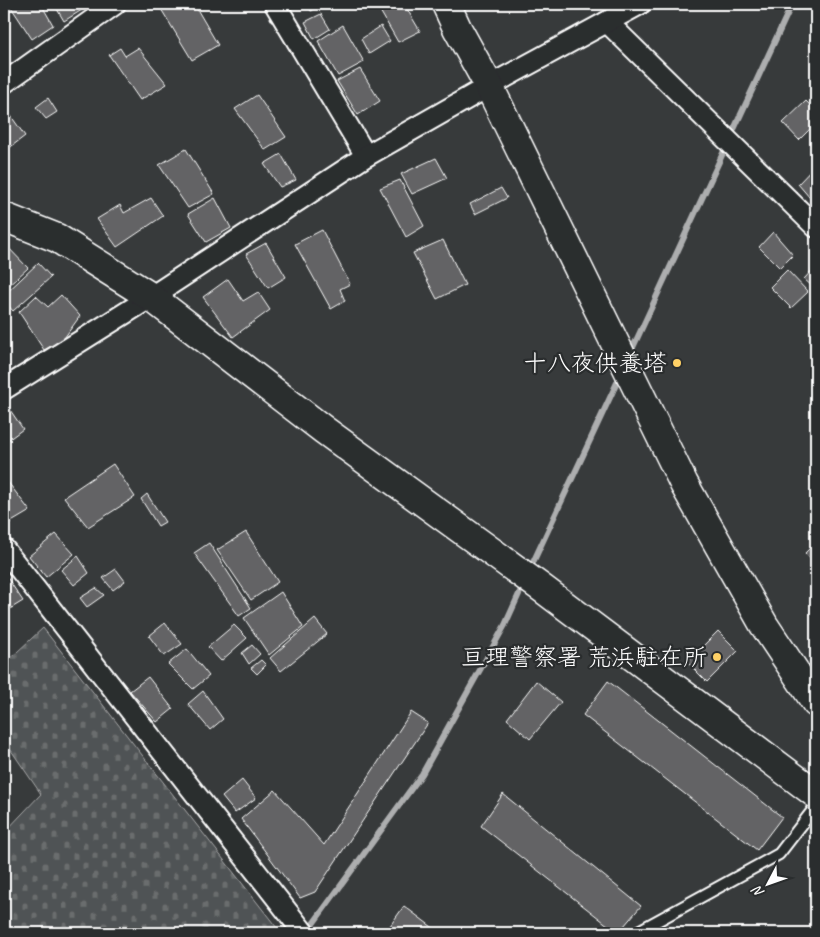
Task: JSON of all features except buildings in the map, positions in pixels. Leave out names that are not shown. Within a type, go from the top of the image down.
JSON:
[{"type":"street","points":[[4,83],[115,4]]},
{"type":"street","points":[[275,4],[366,156]]},
{"type":"street","points":[[446,4],[684,484],[764,625],[816,703]]},
{"type":"street","points":[[4,389],[366,156],[488,86],[640,4]]},
{"type":"street","points":[[608,22],[816,227]]},
{"type":"street","points":[[4,217],[57,238],[150,296],[324,430],[543,589],[816,794]]},
{"type":"street","points":[[4,550],[297,929]]},
{"type":"lane","points":[[635,933],[779,854],[816,806]]},
{"type":"green space","points":[[43,628],[277,928],[274,933],[4,933],[4,833],[41,794],[4,740],[4,664]]},
{"type":"waterway","points":[[629,356],[792,4]]},
{"type":"waterway","points":[[529,571],[621,374]]},
{"type":"waterway","points":[[307,932],[422,774],[505,625],[524,583]]},
{"type":"place","name":"十八夜供養塔","points":[[677,363]]},
{"type":"place","name":"亘理警察署 荒浜駐在所","points":[[717,657]]}]
